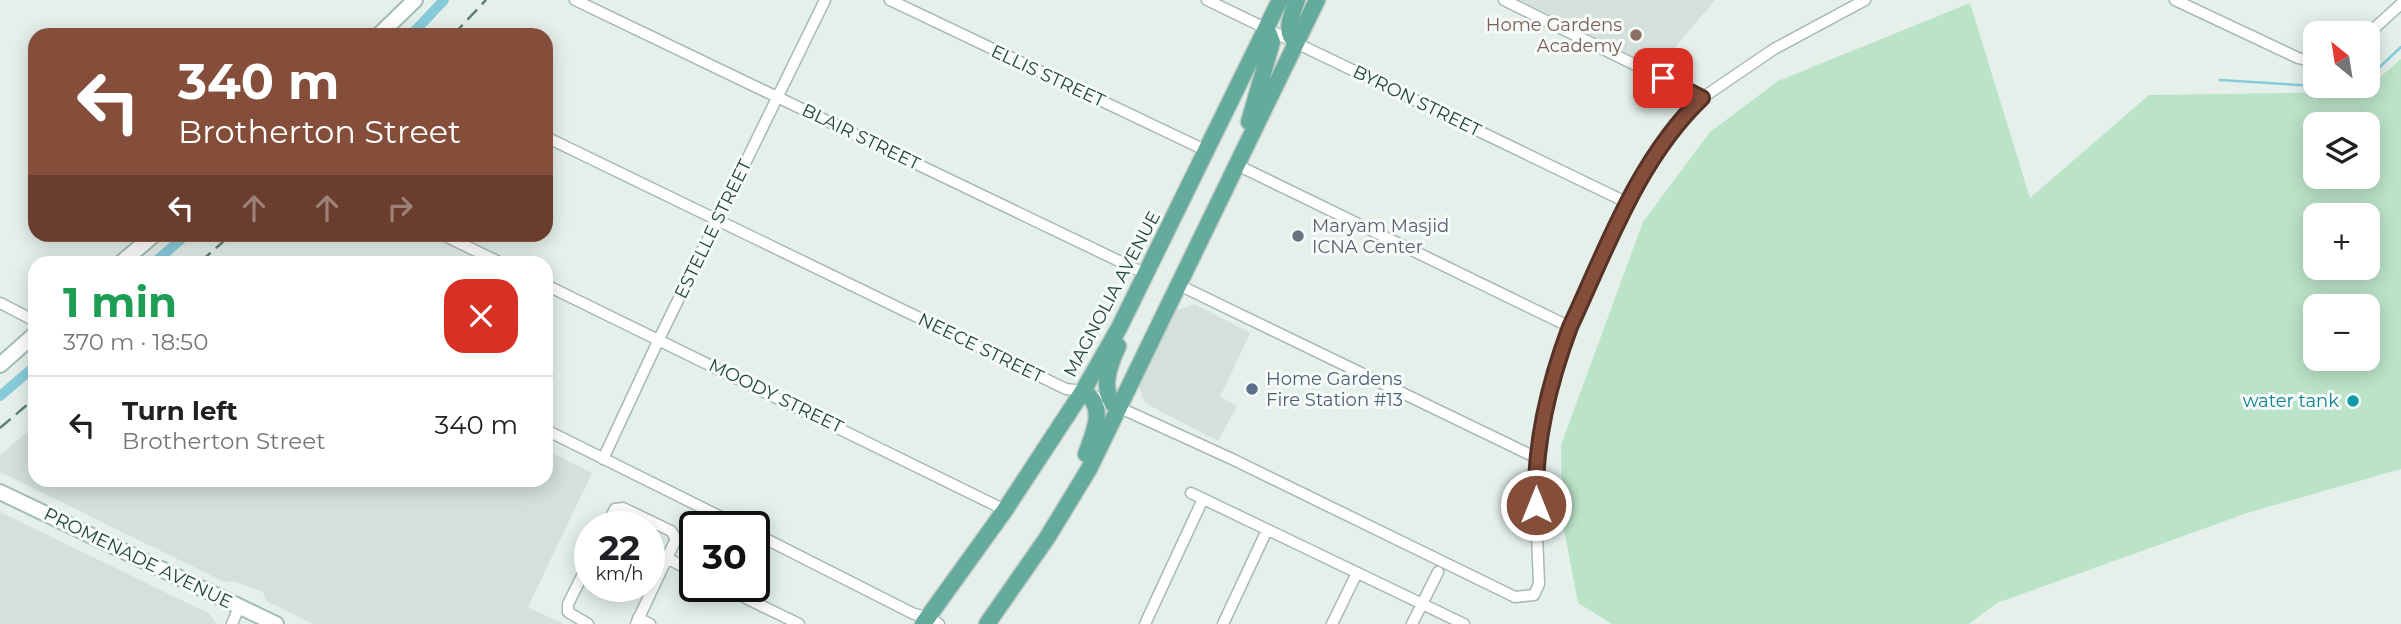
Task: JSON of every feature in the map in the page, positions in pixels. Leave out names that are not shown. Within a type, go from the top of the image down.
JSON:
[{"type":"main road","points":[[386,28],[415,0]]},
{"type":"main road","name":"MAGNOLIA AVENUE","points":[[931,622],[1083,391],[1137,294],[1280,0]]},
{"type":"main road","points":[[1296,43],[1289,32],[1289,22],[1297,0]]},
{"type":"main road","points":[[987,624],[1028,567],[1088,470],[1317,0]]},
{"type":"main road","points":[[1237,165],[1272,42],[1267,29]]},
{"type":"main road","points":[[129,256],[146,242]]},
{"type":"main road","points":[[1117,408],[1107,394],[1109,369],[1137,294]]},
{"type":"main road","points":[[0,365],[28,340]]},
{"type":"main road","points":[[1072,497],[1095,429],[1097,414],[1093,399],[1083,391]]},
{"type":"main road","name":"PROMENADE AVENUE","points":[[4,494],[275,624]]},
{"type":"street","name":"BLAIR STREET","points":[[575,0],[1146,274]]},
{"type":"street","name":"ESTELLE STREET","points":[[603,459],[825,0]]},
{"type":"street","name":"ELLIS STREET","points":[[890,0],[1207,151]]},
{"type":"street","name":"BYRON STREET","points":[[1207,0],[1628,203]]},
{"type":"street","points":[[1504,0],[1702,98]]},
{"type":"street","points":[[1179,285],[1537,458],[1558,364],[1570,327],[1628,203],[1672,129],[1702,98],[1774,50],[1866,0]]},
{"type":"street","points":[[2175,0],[2303,59]]},
{"type":"street","points":[[2380,23],[2401,4]]},
{"type":"street","name":"NEECE STREET","points":[[553,140],[1066,388],[1083,391],[1220,453],[1515,597],[1534,595],[1539,584],[1535,482],[1537,458]]},
{"type":"street","points":[[1237,165],[1570,327]]},
{"type":"street","points":[[458,242],[487,256]]},
{"type":"street","name":"MOODY STREET","points":[[553,288],[1005,510]]},
{"type":"street","points":[[0,303],[28,317]]},
{"type":"street","points":[[553,434],[709,511]]},
{"type":"street","points":[[1191,493],[1464,624]]},
{"type":"street","points":[[1145,624],[1203,499]]},
{"type":"street","points":[[614,511],[624,508],[630,511]]},
{"type":"street","points":[[650,624],[637,621],[676,539],[671,531],[665,528]]},
{"type":"street","points":[[1223,624],[1267,530]]},
{"type":"street","points":[[770,542],[931,622]]},
{"type":"street","points":[[667,558],[679,564]]},
{"type":"street","points":[[1412,624],[1438,572]]},
{"type":"street","points":[[1332,624],[1357,573]]},
{"type":"street","points":[[574,592],[568,604],[568,612],[588,624]]},
{"type":"street","points":[[760,602],[799,624]]},
{"type":"street","points":[[232,624],[239,607]]},
{"type":"shaded area","name":"Home Gardens Academy","points":[[1519,0],[1715,0],[1656,70]]},
{"type":"shaded area","points":[[1195,304],[1250,333],[1220,397],[1237,406],[1218,441],[1145,403],[1139,386],[1173,311]]},
{"type":"shaded area","points":[[28,431],[28,486],[0,472],[0,455]]},
{"type":"shaded area","points":[[553,454],[592,473],[528,607],[563,624],[313,624],[266,601],[263,592],[233,581],[224,582],[31,487],[553,487]]},
{"type":"shaded area","points":[[0,512],[208,613],[217,624],[0,624]]},
{"type":"green space","points":[[1970,3],[2030,198],[2149,95],[2303,93],[2303,98],[2380,98],[2380,77],[2401,59],[2401,469],[2250,512],[1997,603],[1969,624],[1612,624],[1578,603],[1562,519],[1561,445],[1643,222],[1710,132],[1778,81]]},
{"type":"waterway","points":[[418,28],[444,0]]},
{"type":"waterway","points":[[2380,67],[2401,47]]},
{"type":"waterway","points":[[2220,80],[2303,85]]},
{"type":"waterway","points":[[162,256],[178,242]]},
{"type":"waterway","points":[[0,396],[28,372]]},
{"type":"railway","points":[[460,28],[486,0]]},
{"type":"railway","points":[[207,256],[223,242]]},
{"type":"railway","points":[[0,428],[28,404]]},
{"type":"place","name":"Home Gardens Academy","points":[[1636,35]]},
{"type":"place","name":"Maryam Masjid ICNA Center","points":[[1298,236]]},
{"type":"place","name":"Home Gardens Fire Station #13","points":[[1252,389]]},
{"type":"place","name":"water tank","points":[[2353,401]]},
{"type":"route","points":[[1536,505],[1537,458],[1544,419],[1562,347],[1570,327],[1638,183],[1672,129],[1702,98],[1663,78]]}]
